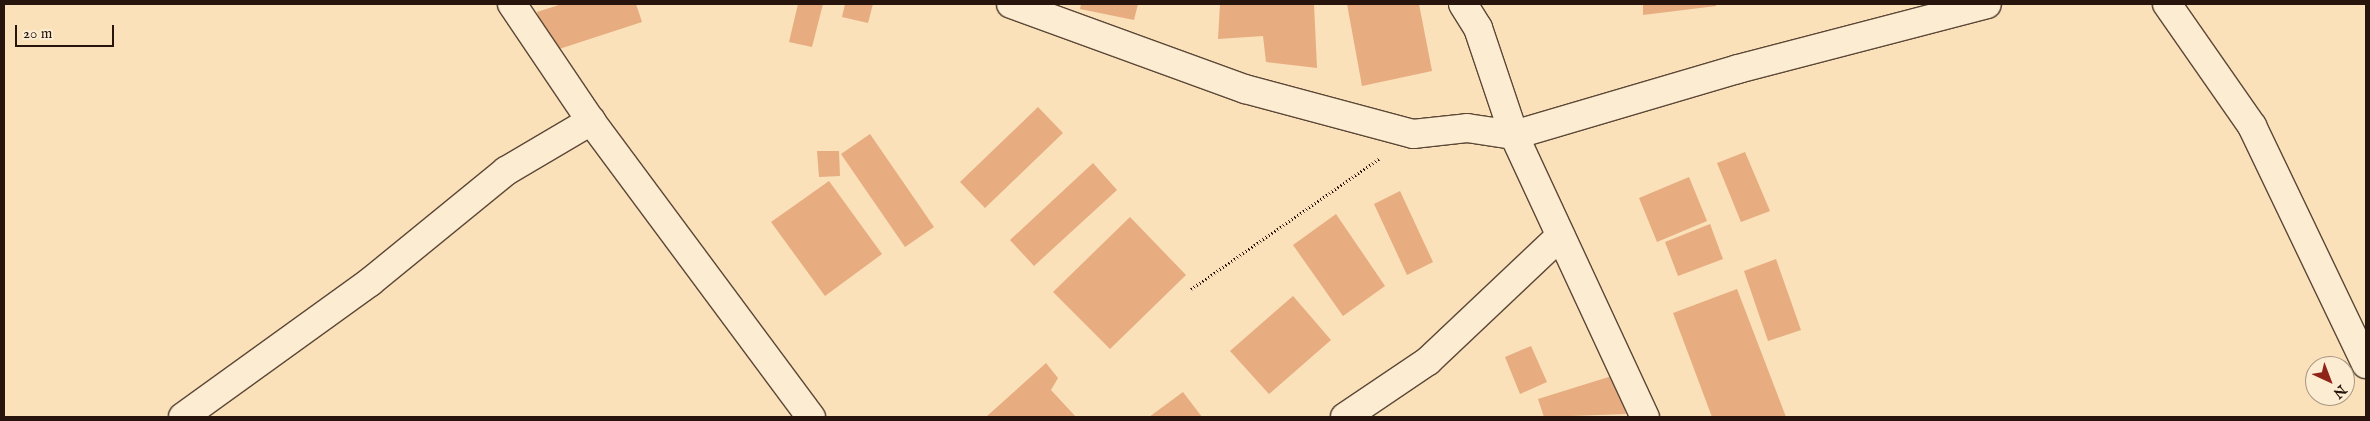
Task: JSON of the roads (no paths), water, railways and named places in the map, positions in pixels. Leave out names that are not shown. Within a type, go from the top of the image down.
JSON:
[{"type":"street","points":[[512,4],[591,121],[812,417]]},
{"type":"street","points":[[1011,4],[1245,88],[1413,134],[1467,128],[1514,135],[1738,69],[1987,4]]},
{"type":"street","points":[[1463,4],[1478,28],[1514,135],[1645,417]]},
{"type":"street","points":[[2167,4],[2252,126],[2366,364]]},
{"type":"street","points":[[184,417],[370,282],[506,170],[591,121]]},
{"type":"street","points":[[1345,417],[1428,361],[1560,236]]}]
